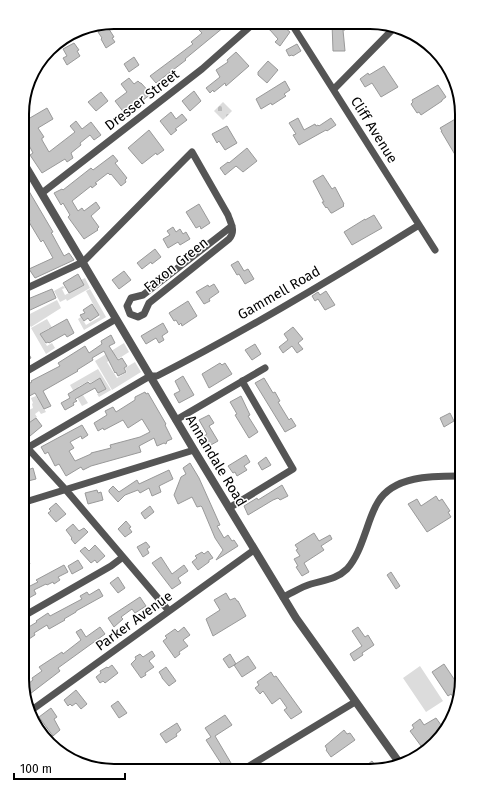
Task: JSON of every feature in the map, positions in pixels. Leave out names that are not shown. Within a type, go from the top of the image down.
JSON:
[{"type":"street","name":"Dresser Street","points":[[42,193],[202,69],[247,29]]},
{"type":"street","name":"Cliff Avenue","points":[[295,29],[435,250]]},
{"type":"street","points":[[334,89],[390,32]]},
{"type":"street","points":[[29,287],[83,262],[192,152],[228,215],[232,226]]},
{"type":"street","name":"Annandale Road","points":[[29,172],[176,420],[296,618],[396,759]]},
{"type":"street","name":"Gammell Road","points":[[29,443],[150,376],[157,376],[248,326],[351,267],[419,225]]},
{"type":"street","name":"Faxon Green","points":[[232,226],[233,233],[229,239],[149,303],[144,314],[138,317],[130,314],[127,306],[131,298],[143,295],[232,226]]},
{"type":"street","points":[[29,370],[116,319]]},
{"type":"street","points":[[176,420],[265,368]]},
{"type":"street","points":[[229,508],[293,469],[242,381]]},
{"type":"street","points":[[29,449],[66,490],[169,611]]},
{"type":"street","points":[[29,501],[194,450]]},
{"type":"street","points":[[283,597],[307,586],[337,576],[347,568],[355,556],[378,501],[390,490],[398,485],[414,480],[430,477],[455,476]]},
{"type":"street","name":"Parker Avenue","points":[[34,708],[254,550]]},
{"type":"street","points":[[29,613],[111,566],[123,557]]},
{"type":"street","points":[[253,764],[355,702]]},
{"type":"green space","points":[[223,102],[232,111],[223,120],[214,111]]},
{"type":"green space","points":[[85,278],[90,288],[67,301],[66,299],[60,302],[54,291],[63,286],[65,288],[62,289],[65,295],[84,285],[81,280]]},
{"type":"green space","points":[[90,289],[106,317],[84,330],[78,319],[81,317],[86,325],[100,317],[86,291]]},
{"type":"green space","points":[[57,300],[61,308],[31,327],[29,324],[29,314]]},
{"type":"green space","points":[[47,319],[58,338],[56,339],[49,328],[40,334],[47,346],[52,343],[55,348],[46,354],[31,328]]},
{"type":"green space","points":[[124,343],[129,352],[118,359],[116,356],[107,362],[117,378],[127,372],[125,368],[135,362],[141,372],[112,390],[95,361]]},
{"type":"green space","points":[[98,369],[111,390],[99,397],[97,394],[106,389],[100,378],[90,383],[89,381],[78,387],[88,403],[82,406],[70,385]]},
{"type":"green space","points":[[36,396],[46,412],[41,414],[39,411],[35,414],[37,417],[29,423],[29,410],[33,408],[31,398]]},
{"type":"green space","points":[[420,666],[443,701],[426,712],[403,678]]},
{"type":"building","points":[[109,29],[115,42],[106,48],[98,32]]},
{"type":"building","points":[[198,29],[222,29],[185,59],[186,60],[156,83],[150,76],[193,44],[191,42],[202,33]]},
{"type":"building","points":[[268,29],[286,29],[290,32],[280,46],[275,42],[278,39]]},
{"type":"building","points":[[332,29],[345,29],[343,30],[345,51],[333,51]]},
{"type":"building","points":[[74,43],[79,50],[77,51],[80,56],[67,65],[63,58],[67,56],[63,49]]},
{"type":"building","points":[[297,44],[301,51],[293,56],[289,56],[286,50]]},
{"type":"building","points":[[236,52],[249,66],[226,86],[225,83],[214,92],[213,90],[210,93],[206,88],[220,77],[216,70],[228,62],[227,60]]},
{"type":"building","points":[[134,57],[139,65],[129,72],[124,64]]},
{"type":"building","points":[[268,61],[278,70],[267,83],[258,75],[258,72]]},
{"type":"building","points":[[384,66],[398,87],[381,97],[372,83],[365,87],[360,79],[368,73],[369,75]]},
{"type":"building","points":[[129,78],[134,84],[138,81],[141,83],[151,94],[125,114],[115,101],[127,92],[121,84]]},
{"type":"building","points":[[285,81],[290,90],[284,94],[286,96],[272,105],[271,103],[261,109],[256,99]]},
{"type":"building","points":[[438,85],[446,97],[421,115],[419,112],[417,113],[411,104],[413,102],[412,100]]},
{"type":"building","points":[[194,91],[201,101],[190,111],[182,101]]},
{"type":"building","points":[[101,92],[108,101],[96,111],[88,102]]},
{"type":"building","points":[[47,108],[53,119],[38,128],[44,137],[42,140],[49,152],[75,132],[70,126],[76,121],[82,129],[91,122],[101,135],[94,140],[90,135],[71,153],[73,158],[67,162],[65,159],[42,173],[30,155],[33,153],[29,145],[29,118]]},
{"type":"building","points":[[171,112],[176,119],[182,114],[187,120],[175,129],[177,130],[171,135],[160,121]]},
{"type":"building","points":[[298,118],[304,130],[315,124],[316,126],[319,126],[331,118],[336,125],[299,145],[293,135],[296,134],[289,123]]},
{"type":"building","points":[[455,119],[455,155],[441,131],[440,128]]},
{"type":"building","points":[[227,126],[237,143],[225,150],[219,141],[217,143],[212,134]]},
{"type":"building","points":[[149,130],[164,150],[157,155],[156,153],[142,164],[128,148]]},
{"type":"building","points":[[247,148],[257,161],[243,172],[236,166],[225,175],[220,168],[228,162],[229,163]]},
{"type":"building","points":[[113,155],[118,161],[115,163],[127,178],[125,180],[126,182],[121,186],[111,174],[110,175],[108,173],[95,183],[97,184],[92,188],[91,186],[72,201],[78,211],[82,208],[84,211],[96,202],[100,208],[91,216],[99,227],[97,229],[98,230],[84,239],[68,217],[70,215],[63,203],[61,205],[54,193],[62,189],[63,190],[91,168],[93,170]]},
{"type":"building","points":[[323,175],[332,189],[335,187],[344,204],[344,206],[332,213],[322,202],[324,202],[313,181]]},
{"type":"building","points":[[29,191],[53,232],[51,233],[64,256],[69,253],[74,260],[35,278],[29,269],[53,258],[43,240],[41,242],[29,222]]},
{"type":"building","points":[[199,204],[210,223],[201,229],[200,226],[196,228],[186,212]]},
{"type":"building","points":[[374,215],[382,228],[352,245],[344,232]]},
{"type":"building","points":[[173,227],[176,232],[180,229],[183,234],[186,232],[190,239],[180,245],[178,242],[168,248],[163,239],[170,235],[167,231]]},
{"type":"building","points":[[155,249],[161,257],[142,269],[137,263]]},
{"type":"building","points":[[238,261],[244,271],[248,269],[254,279],[245,284],[239,274],[237,275],[231,265]]},
{"type":"building","points":[[124,271],[131,280],[119,289],[112,280]]},
{"type":"building","points":[[78,274],[84,285],[69,293],[63,283]]},
{"type":"building","points":[[214,284],[219,292],[209,299],[210,301],[204,304],[196,292],[208,285],[209,287]]},
{"type":"building","points":[[52,289],[56,298],[29,311],[29,299]]},
{"type":"building","points":[[326,291],[335,305],[325,310],[318,299],[315,301],[312,296],[318,292],[320,295]]},
{"type":"building","points":[[188,301],[197,316],[182,326],[181,323],[179,325],[176,320],[174,321],[169,313]]},
{"type":"building","points":[[92,304],[99,315],[90,321],[88,318],[84,321],[80,315],[85,313],[83,310]]},
{"type":"building","points":[[67,319],[74,333],[67,337],[65,334],[49,343],[46,343],[40,334]]},
{"type":"building","points":[[163,323],[168,332],[162,336],[164,340],[159,343],[156,338],[146,344],[141,336]]},
{"type":"building","points":[[293,327],[303,339],[298,343],[303,349],[297,353],[292,346],[283,353],[279,347],[288,340],[284,334]]},
{"type":"building","points":[[111,335],[115,343],[109,346],[118,360],[122,358],[127,366],[124,368],[126,372],[118,376],[104,351],[92,358],[93,360],[77,370],[78,371],[43,391],[51,406],[44,409],[35,393],[29,396],[29,384],[32,382],[31,381],[60,366],[58,363],[85,346],[89,353],[102,344],[101,341]]},
{"type":"building","points":[[255,344],[261,354],[252,360],[245,350]]},
{"type":"building","points":[[220,363],[222,365],[225,363],[232,374],[209,388],[202,374]]},
{"type":"building","points":[[183,376],[194,395],[179,403],[174,394],[180,391],[175,381]]},
{"type":"building","points":[[100,378],[106,389],[98,393],[95,388],[75,399],[77,401],[73,403],[74,405],[65,410],[61,403],[70,398],[68,394],[88,382],[90,384]]},
{"type":"building","points":[[264,378],[273,393],[275,392],[280,401],[278,402],[289,420],[291,418],[296,426],[285,432],[255,383]]},
{"type":"building","points":[[145,392],[146,394],[148,393],[166,424],[165,425],[172,439],[167,441],[166,444],[164,443],[157,446],[154,438],[139,446],[141,452],[91,466],[83,470],[81,467],[66,476],[59,464],[55,466],[48,452],[45,454],[41,447],[82,425],[88,435],[82,439],[81,436],[70,442],[74,448],[69,451],[75,461],[91,453],[111,448],[110,445],[140,437],[150,432],[142,419],[128,428],[123,420],[104,430],[103,428],[98,431],[94,423],[107,415],[105,411],[113,407],[116,412],[135,400],[135,397]]},
{"type":"building","points":[[241,396],[250,415],[248,416],[258,432],[249,438],[235,415],[237,414],[230,402]]},
{"type":"building","points":[[450,413],[454,421],[444,427],[440,418]]},
{"type":"building","points":[[209,415],[214,423],[209,426],[218,441],[209,446],[203,437],[207,434],[199,420]]},
{"type":"building","points":[[36,418],[42,426],[30,436],[29,423]]},
{"type":"building","points":[[246,455],[250,462],[244,466],[247,470],[237,476],[228,466]]},
{"type":"building","points":[[266,457],[271,465],[262,470],[258,463]]},
{"type":"building","points":[[190,463],[199,478],[220,525],[217,526],[224,538],[228,535],[238,546],[216,560],[223,550],[215,538],[202,507],[197,507],[192,497],[178,504],[174,495],[181,477],[186,474],[183,468]]},
{"type":"building","points":[[33,468],[36,479],[29,481],[29,469]]},
{"type":"building","points":[[169,470],[173,479],[159,486],[161,492],[152,496],[149,488],[140,493],[138,490],[125,495],[118,502],[109,492],[113,486],[119,492],[137,480],[139,484]]},
{"type":"building","points":[[282,485],[288,496],[280,500],[278,498],[273,500],[248,515],[244,506],[257,498],[258,500]]},
{"type":"building","points":[[97,490],[98,493],[101,492],[103,500],[88,504],[85,493]]},
{"type":"building","points":[[436,496],[439,501],[442,499],[450,511],[448,512],[451,517],[427,532],[408,504],[417,499],[421,506]]},
{"type":"building","points":[[56,503],[66,514],[56,522],[48,513],[51,511],[49,509]]},
{"type":"building","points":[[150,506],[154,512],[145,519],[141,513]]},
{"type":"building","points":[[126,521],[131,527],[129,528],[132,532],[125,537],[118,529]]},
{"type":"building","points":[[73,524],[79,531],[84,528],[88,532],[75,544],[66,530]]},
{"type":"building","points":[[314,533],[319,541],[330,535],[332,539],[321,546],[324,550],[304,563],[309,572],[302,576],[296,567],[298,566],[294,559],[300,556],[295,545]]},
{"type":"building","points":[[146,542],[150,547],[147,549],[149,553],[143,557],[137,547]]},
{"type":"building","points":[[95,545],[105,556],[97,563],[95,560],[91,563],[80,551],[85,547],[89,551]]},
{"type":"building","points":[[208,551],[213,558],[198,570],[192,562],[197,558],[195,556],[202,552],[204,554]]},
{"type":"building","points":[[161,557],[172,574],[184,565],[188,571],[178,578],[181,583],[172,589],[152,563]]},
{"type":"building","points":[[78,560],[83,568],[72,574],[68,566]]},
{"type":"building","points":[[64,565],[68,572],[58,577],[60,580],[54,584],[53,582],[47,585],[46,584],[34,590],[36,594],[29,598],[29,586],[38,582],[36,580]]},
{"type":"building","points":[[391,572],[400,586],[396,589],[387,575]]},
{"type":"building","points":[[118,577],[125,588],[118,593],[110,583]]},
{"type":"building","points":[[99,589],[103,596],[76,611],[64,619],[65,620],[49,629],[47,625],[34,633],[35,635],[29,639],[29,627],[37,622],[36,621],[48,613],[50,616],[82,599],[80,596],[87,592],[89,595]]},
{"type":"building","points":[[226,593],[230,600],[235,598],[238,601],[246,616],[213,636],[206,619],[220,610],[214,600]]},
{"type":"building","points":[[140,597],[146,606],[135,613],[132,609],[121,617],[123,619],[114,627],[108,618]]},
{"type":"building","points":[[100,627],[105,634],[58,668],[60,671],[31,693],[29,683],[33,680],[32,678],[42,671],[39,667],[62,652],[63,654],[81,640],[76,632],[81,629],[86,637]]},
{"type":"building","points":[[184,627],[190,635],[183,640],[188,646],[179,652],[180,654],[175,658],[163,641],[167,638],[165,636],[175,629],[178,632]]},
{"type":"building","points":[[358,627],[365,637],[368,635],[374,645],[362,653],[363,655],[354,661],[350,654],[362,646],[352,631]]},
{"type":"building","points":[[152,651],[155,656],[149,661],[154,667],[145,673],[146,675],[141,678],[131,664],[136,659],[135,657],[140,654],[143,657]]},
{"type":"building","points":[[230,654],[236,664],[229,668],[223,659]]},
{"type":"building","points":[[248,656],[256,668],[242,677],[234,665]]},
{"type":"building","points":[[444,664],[455,680],[453,696],[451,694],[448,696],[432,672]]},
{"type":"building","points":[[112,665],[118,673],[105,683],[103,681],[100,683],[96,677],[101,673],[100,671]]},
{"type":"building","points":[[166,667],[176,681],[169,686],[159,672]]},
{"type":"building","points":[[271,672],[274,677],[276,676],[302,712],[291,719],[284,710],[287,708],[280,698],[272,704],[263,691],[260,694],[255,688],[259,685],[257,682]]},
{"type":"building","points":[[76,690],[87,704],[81,709],[76,703],[72,706],[70,704],[68,706],[64,700]]},
{"type":"building","points":[[118,701],[127,713],[119,718],[111,706]]},
{"type":"building","points":[[51,708],[57,717],[54,719],[60,730],[53,736],[39,717]]},
{"type":"building","points":[[225,715],[232,725],[215,736],[231,763],[230,764],[221,764],[206,740],[211,737],[205,728]]},
{"type":"building","points":[[436,718],[441,725],[434,735],[421,746],[410,731],[414,728],[412,725],[420,719],[424,725]]},
{"type":"building","points":[[177,723],[181,730],[176,734],[177,736],[166,743],[160,734]]},
{"type":"building","points":[[344,730],[347,734],[350,733],[355,740],[331,757],[325,746]]}]
